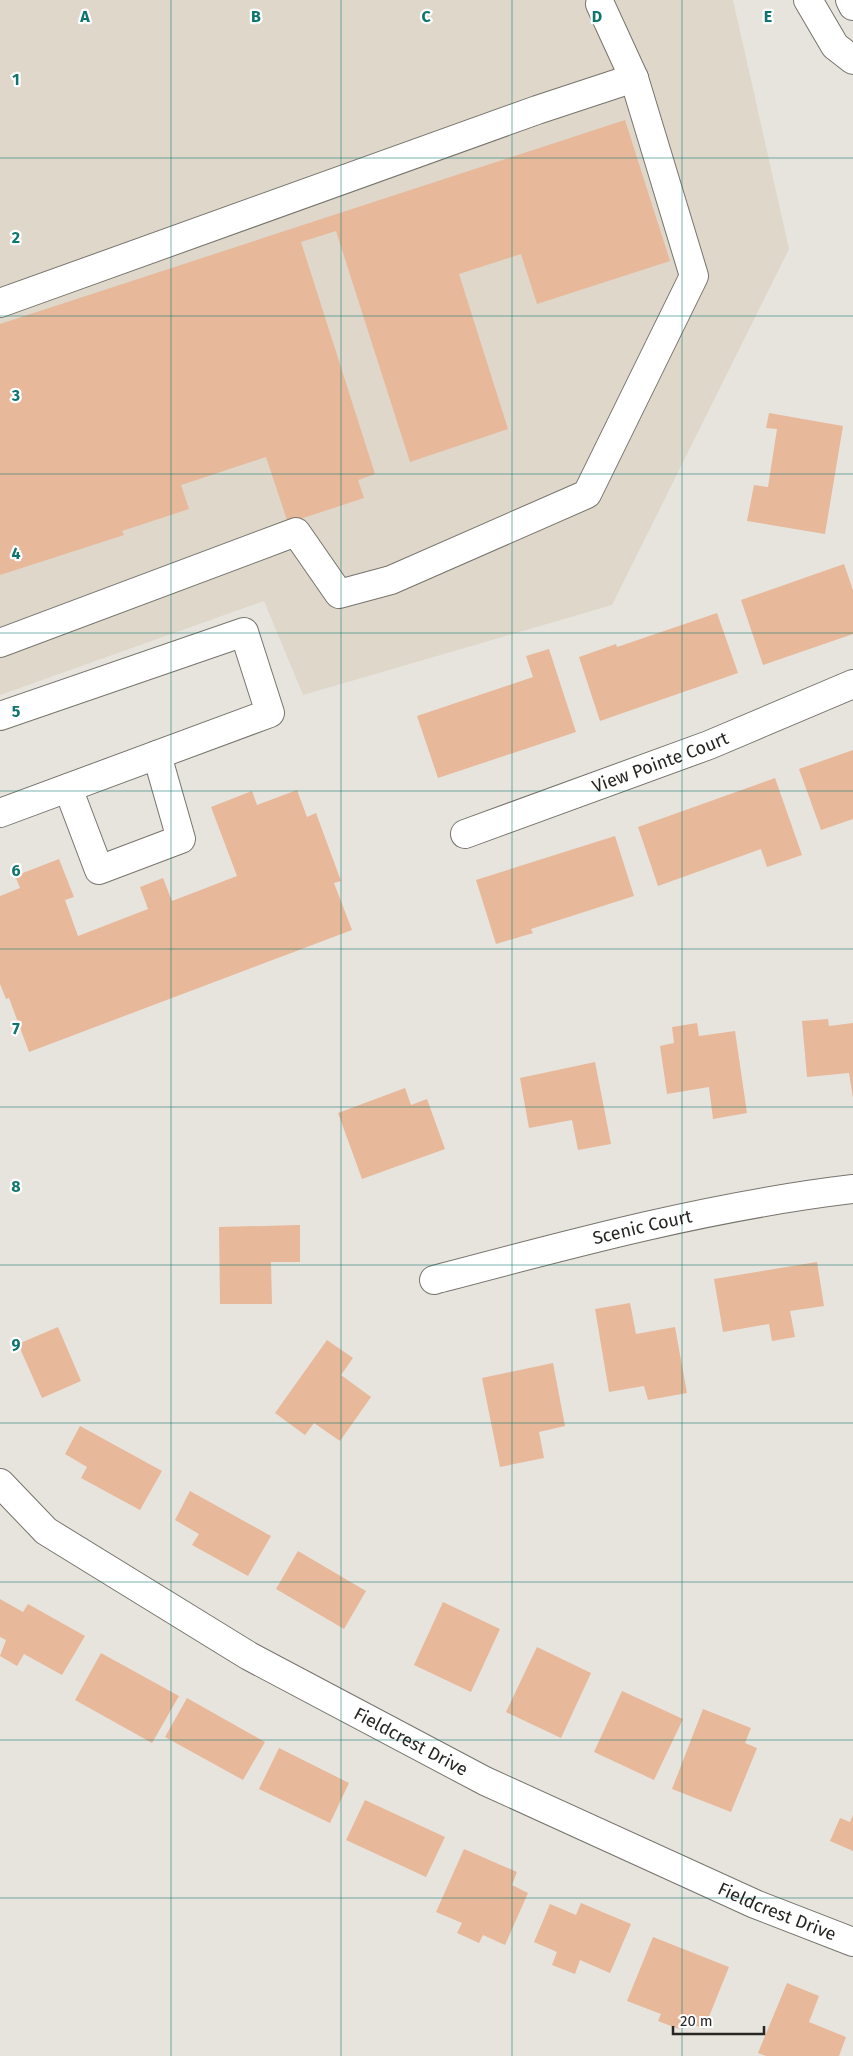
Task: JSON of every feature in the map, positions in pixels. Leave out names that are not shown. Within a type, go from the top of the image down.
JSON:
[{"type":"street","points":[[808,0],[835,46],[853,60]]},
{"type":"street","points":[[850,0],[853,6]]},
{"type":"street","points":[[0,643],[296,532],[339,594],[391,580],[587,494],[694,276],[634,78],[602,1]]},
{"type":"street","points":[[0,303],[537,110],[634,78]]},
{"type":"street","points":[[0,716],[244,632],[270,713],[0,813]]},
{"type":"street","name":"View Pointe Court","points":[[465,834],[709,745],[853,684]]},
{"type":"street","points":[[68,788],[98,870],[181,839],[157,755]]},
{"type":"street","name":"Scenic Court","points":[[434,1280],[580,1241],[728,1207],[853,1189]]},
{"type":"street","name":"Fieldcrest Drive","points":[[0,1483],[46,1531],[266,1665],[485,1781],[754,1904],[853,1942]]},
{"type":"shaded area","points":[[0,0],[733,0],[789,249],[612,605],[303,695],[264,601],[0,695]]},
{"type":"building","points":[[625,120],[670,261],[537,304],[521,254],[459,274],[508,429],[410,462],[336,231],[301,242],[375,474],[358,480],[364,498],[288,523],[266,457],[181,485],[189,509],[122,531],[124,535],[0,575],[0,324]]},
{"type":"building","points":[[769,413],[843,426],[825,534],[747,521],[754,485],[768,487],[777,429],[766,428]]},
{"type":"building","points":[[844,564],[853,590],[853,634],[763,665],[741,600]]},
{"type":"building","points":[[717,613],[738,673],[600,721],[579,657],[616,644],[617,647]]},
{"type":"building","points":[[549,649],[576,732],[438,778],[417,716],[533,677],[526,656]]},
{"type":"building","points":[[853,750],[853,819],[821,830],[799,769]]},
{"type":"building","points":[[775,778],[802,855],[767,867],[761,849],[658,886],[638,827]]},
{"type":"building","points":[[297,790],[307,817],[316,813],[341,881],[334,883],[352,930],[29,1052],[9,998],[6,999],[0,984],[0,896],[20,888],[15,876],[59,859],[74,897],[65,900],[78,936],[148,909],[140,887],[163,878],[172,901],[237,876],[211,807],[252,791],[257,805]]},
{"type":"building","points":[[615,836],[634,896],[531,929],[533,933],[496,944],[476,880]]},
{"type":"building","points":[[828,1019],[829,1026],[853,1023],[853,1098],[849,1073],[807,1077],[802,1021]]},
{"type":"building","points":[[697,1023],[699,1036],[735,1031],[747,1113],[713,1119],[709,1087],[667,1094],[660,1046],[674,1043],[672,1027]]},
{"type":"building","points":[[595,1062],[611,1144],[578,1150],[572,1120],[529,1128],[520,1078]]},
{"type":"building","points":[[405,1088],[411,1105],[427,1099],[445,1149],[362,1179],[338,1113]]},
{"type":"building","points":[[300,1225],[300,1262],[271,1262],[272,1304],[220,1304],[219,1227]]},
{"type":"building","points":[[817,1262],[824,1306],[790,1311],[795,1337],[772,1341],[769,1324],[723,1332],[714,1279]]},
{"type":"building","points":[[630,1303],[636,1334],[675,1327],[687,1393],[648,1400],[644,1386],[609,1392],[595,1309]]},
{"type":"building","points":[[58,1327],[81,1381],[42,1398],[18,1344]]},
{"type":"building","points":[[327,1340],[353,1358],[341,1375],[371,1397],[340,1441],[314,1423],[305,1435],[275,1413]]},
{"type":"building","points":[[553,1363],[565,1426],[539,1432],[544,1458],[500,1467],[482,1378]]},
{"type":"building","points":[[80,1426],[162,1471],[140,1510],[81,1478],[87,1467],[65,1454]]},
{"type":"building","points":[[190,1491],[271,1536],[248,1576],[192,1545],[199,1534],[175,1520]]},
{"type":"building","points":[[298,1551],[366,1591],[344,1629],[276,1589]]},
{"type":"building","points":[[0,1599],[23,1612],[28,1604],[85,1636],[62,1675],[24,1654],[17,1666],[0,1656],[6,1640],[0,1637]]},
{"type":"building","points":[[443,1602],[500,1629],[471,1692],[414,1665]]},
{"type":"building","points":[[537,1647],[591,1673],[561,1738],[506,1712]]},
{"type":"building","points":[[101,1653],[179,1696],[152,1743],[75,1700]]},
{"type":"building","points":[[622,1691],[683,1719],[654,1780],[594,1752]]},
{"type":"building","points":[[187,1698],[265,1742],[243,1780],[165,1737]]},
{"type":"building","points":[[703,1709],[751,1728],[745,1743],[757,1748],[731,1812],[672,1789]]},
{"type":"building","points":[[279,1748],[349,1783],[330,1823],[259,1789]]},
{"type":"building","points":[[365,1800],[445,1837],[426,1877],[346,1840]]},
{"type":"building","points":[[853,1815],[853,1851],[830,1841],[840,1818],[850,1822]]},
{"type":"building","points":[[464,1849],[517,1872],[512,1885],[528,1893],[505,1945],[483,1935],[479,1943],[457,1933],[462,1923],[436,1912]]},
{"type":"building","points":[[581,1903],[631,1924],[610,1973],[580,1960],[575,1974],[552,1965],[557,1952],[534,1942],[550,1904],[576,1915]]},
{"type":"building","points":[[653,1937],[729,1967],[704,2029],[683,2020],[679,2029],[658,2021],[661,2014],[627,2001]]},
{"type":"building","points":[[787,1983],[819,1996],[809,2022],[846,2037],[839,2056],[766,2056],[758,2053]]}]
